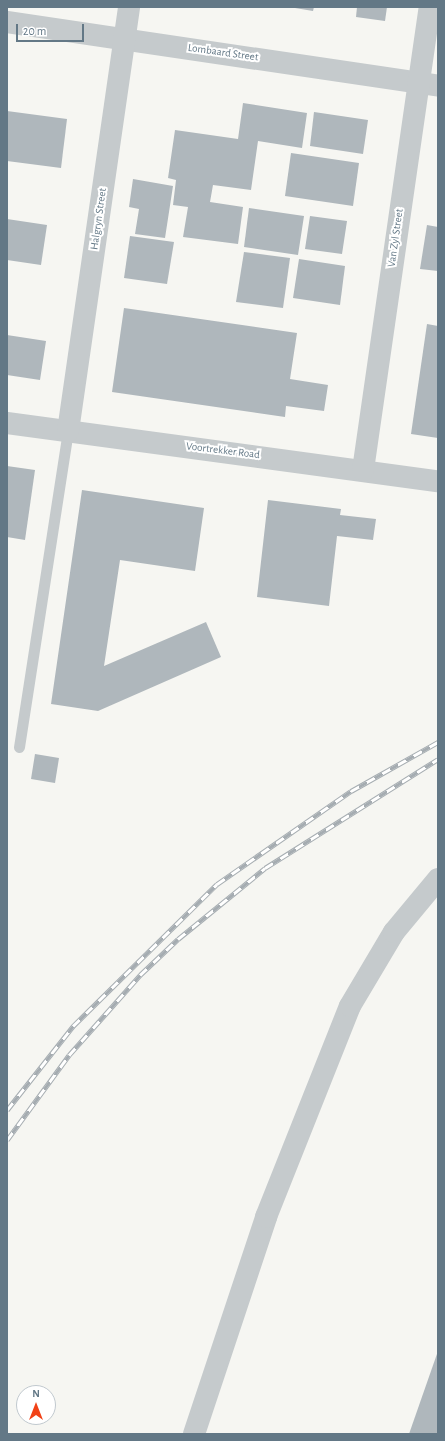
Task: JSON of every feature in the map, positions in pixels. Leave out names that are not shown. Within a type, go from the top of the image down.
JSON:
[{"type":"street","name":"Halgryn Street","points":[[68,431],[129,7]]},
{"type":"street","name":"Van Zyl Street","points":[[363,470],[429,84],[430,7]]},
{"type":"street","name":"Lombaard Street","points":[[7,22],[429,84]]},
{"type":"street","name":"Voortrekker Road","points":[[7,423],[438,481]]},
{"type":"street","points":[[194,1434],[266,1217],[350,1006],[394,932],[438,879]]},
{"type":"lane","points":[[19,747],[68,431]]},
{"type":"building","points":[[289,7],[314,7],[313,11]]},
{"type":"building","points":[[357,7],[387,7],[385,21],[356,17]]},
{"type":"building","points":[[243,103],[307,113],[302,148],[258,141],[251,190],[213,185],[210,202],[243,207],[238,244],[183,237],[188,207],[173,205],[176,180],[168,178],[175,130],[238,139]]},
{"type":"building","points":[[7,111],[67,119],[61,168],[7,161]]},
{"type":"building","points":[[314,112],[368,120],[363,154],[310,146]]},
{"type":"building","points":[[291,153],[359,163],[353,206],[285,196]]},
{"type":"building","points":[[133,179],[173,186],[165,238],[135,234],[139,209],[129,207]]},
{"type":"building","points":[[249,208],[304,216],[298,255],[244,247]]},
{"type":"building","points":[[310,216],[347,221],[342,254],[305,249]]},
{"type":"building","points":[[7,219],[47,225],[41,265],[7,260]]},
{"type":"building","points":[[427,225],[438,227],[438,271],[420,269]]},
{"type":"building","points":[[130,236],[174,242],[167,284],[124,278]]},
{"type":"building","points":[[244,252],[290,258],[283,308],[236,302]]},
{"type":"building","points":[[299,259],[345,266],[340,305],[293,298]]},
{"type":"building","points":[[124,308],[297,333],[290,379],[328,385],[324,411],[286,406],[285,417],[112,392]]},
{"type":"building","points":[[427,324],[438,326],[438,438],[411,434]]},
{"type":"building","points":[[7,335],[46,341],[40,380],[7,375]]},
{"type":"building","points":[[7,466],[35,470],[25,540],[7,537]]},
{"type":"building","points":[[82,490],[204,508],[195,571],[120,560],[104,666],[206,622],[221,657],[98,711],[51,704]]},
{"type":"building","points":[[268,500],[341,509],[340,515],[376,519],[373,540],[337,536],[329,606],[257,597]]},
{"type":"building","points":[[35,754],[59,758],[55,783],[31,779]]},
{"type":"building","points":[[438,1351],[438,1434],[409,1434]]},
{"type":"railway","points":[[7,1110],[73,1026],[217,884],[351,791],[438,742]]},
{"type":"railway","points":[[7,1140],[69,1055],[140,975],[178,939],[265,868],[438,759]]}]
